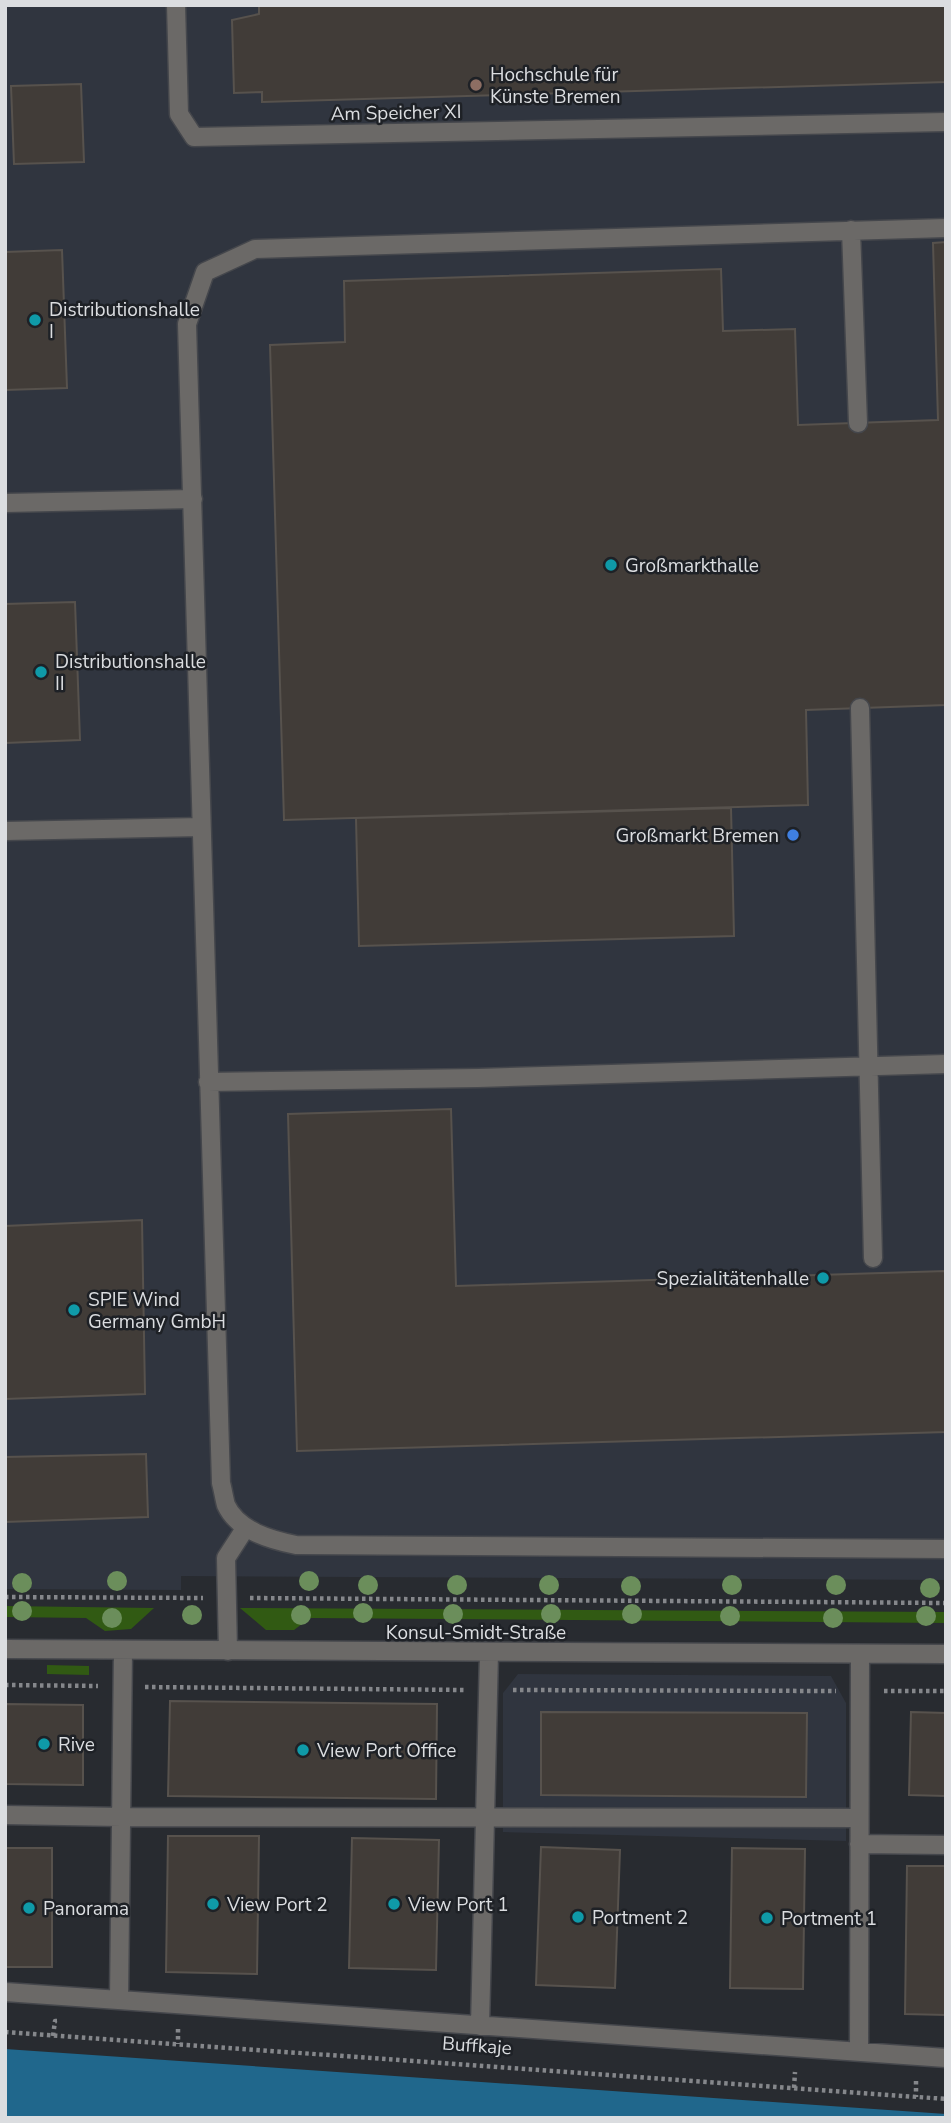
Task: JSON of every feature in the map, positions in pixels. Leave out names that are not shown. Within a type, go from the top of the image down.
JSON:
[{"type":"street","name":"Am Speicher XI","points":[[176,5],[179,114],[194,137],[946,122]]},
{"type":"street","points":[[946,228],[255,249],[205,272],[187,324],[221,1483],[227,1507],[246,1527],[268,1539],[296,1545],[946,1549]]},
{"type":"street","points":[[850,230],[858,423]]},
{"type":"street","points":[[5,503],[193,499]]},
{"type":"street","points":[[860,708],[873,1258]]},
{"type":"street","points":[[5,831],[201,827]]},
{"type":"street","points":[[208,1083],[946,1064]]},
{"type":"street","points":[[228,1651],[226,1558],[246,1527]]},
{"type":"street","name":"Konsul-Smidt-Straße","points":[[5,1649],[946,1654]]},
{"type":"street","points":[[119,2000],[123,1650]]},
{"type":"street","points":[[480,2026],[489,1653]]},
{"type":"street","points":[[859,2052],[860,1654]]},
{"type":"street","points":[[5,1815],[859,1818]]},
{"type":"street","points":[[859,1850],[946,1845]]},
{"type":"street","name":"Buffkaje","points":[[5,1992],[946,2058]]},
{"type":"path","points":[[5,1597],[946,1603]]},
{"type":"path","points":[[5,1685],[946,1691]]},
{"type":"path","points":[[53,2036],[55,2021],[64,2022]]},
{"type":"path","points":[[169,2028],[179,2029],[178,2044]]},
{"type":"path","name":"Buffkaje","points":[[5,2032],[946,2099]]},
{"type":"path","points":[[793,2088],[795,2072],[803,2073]]},
{"type":"path","points":[[905,2081],[917,2081],[916,2097]]},
{"type":"shaded area","points":[[5,5],[946,5],[946,1580],[181,1576],[181,1590],[5,1589]]},
{"type":"shaded area","points":[[518,1674],[831,1676],[846,1703],[846,1841],[503,1832],[503,1693]]},
{"type":"green space","points":[[5,1606],[154,1608],[131,1629],[105,1631],[86,1618],[5,1617]]},
{"type":"green space","points":[[240,1608],[946,1612],[946,1623],[310,1618],[294,1630],[266,1630]]},
{"type":"green space","points":[[47,1665],[89,1666],[89,1675],[47,1674]]},
{"type":"water","points":[[5,2049],[946,2114],[946,2118],[5,2118]]},
{"type":"building","points":[[946,5],[946,82],[262,102],[262,92],[234,93],[232,20],[259,14],[259,6]]},
{"type":"building","points":[[81,84],[84,162],[14,164],[11,86]]},
{"type":"building","name":"Großmarkthalle","points":[[946,242],[946,705],[806,710],[808,805],[284,820],[270,345],[345,342],[344,281],[721,269],[723,331],[795,329],[798,425],[938,420],[933,243]]},
{"type":"building","name":"Distributionshalle I","points":[[62,250],[67,388],[5,390],[5,252]]},
{"type":"building","name":"Distributionshalle II","points":[[75,602],[80,740],[5,743],[5,604]]},
{"type":"building","points":[[731,808],[734,936],[359,946],[356,818]]},
{"type":"building","name":"Spezialitätenhalle","points":[[451,1109],[456,1286],[946,1271],[946,1432],[297,1451],[288,1114]]},
{"type":"building","name":"SPIE Wind Germany GmbH","points":[[142,1220],[145,1394],[5,1399],[5,1226]]},
{"type":"building","points":[[146,1454],[148,1517],[5,1522],[5,1457]]},
{"type":"building","name":"View Port Office","points":[[170,1701],[437,1704],[436,1799],[168,1796]]},
{"type":"building","name":"Rive","points":[[5,1704],[83,1705],[83,1785],[5,1784]]},
{"type":"building","points":[[541,1712],[807,1713],[806,1797],[541,1795]]},
{"type":"building","points":[[911,1712],[946,1713],[946,1796],[909,1795]]},
{"type":"building","name":"View Port 2","points":[[168,1836],[259,1836],[257,1974],[166,1972]]},
{"type":"building","name":"View Port 1","points":[[352,1838],[439,1840],[436,1970],[349,1968]]},
{"type":"building","name":"Portment 2","points":[[541,1847],[620,1850],[615,1988],[536,1985]]},
{"type":"building","name":"Panorama","points":[[5,1848],[52,1848],[52,1967],[5,1967]]},
{"type":"building","name":"Portment 1","points":[[732,1848],[805,1849],[803,1989],[730,1988]]},
{"type":"building","points":[[907,1866],[946,1866],[946,2015],[905,2014]]},
{"type":"place","name":"Hochschule für Künste Bremen","points":[[476,85]]},
{"type":"place","name":"Distributionshalle I","points":[[35,320]]},
{"type":"place","name":"Großmarkthalle","points":[[611,565]]},
{"type":"place","name":"Distributionshalle II","points":[[41,672]]},
{"type":"place","name":"Großmarkt Bremen","points":[[793,835]]},
{"type":"place","name":"Spezialitätenhalle","points":[[823,1278]]},
{"type":"place","name":"SPIE Wind Germany GmbH","points":[[74,1310]]},
{"type":"place","name":"Rive","points":[[44,1744]]},
{"type":"place","name":"View Port Office","points":[[303,1750]]},
{"type":"place","name":"View Port 2","points":[[213,1904]]},
{"type":"place","name":"View Port 1","points":[[394,1904]]},
{"type":"place","name":"Panorama","points":[[29,1908]]},
{"type":"place","name":"Portment 2","points":[[578,1917]]},
{"type":"place","name":"Portment 1","points":[[767,1918]]}]
